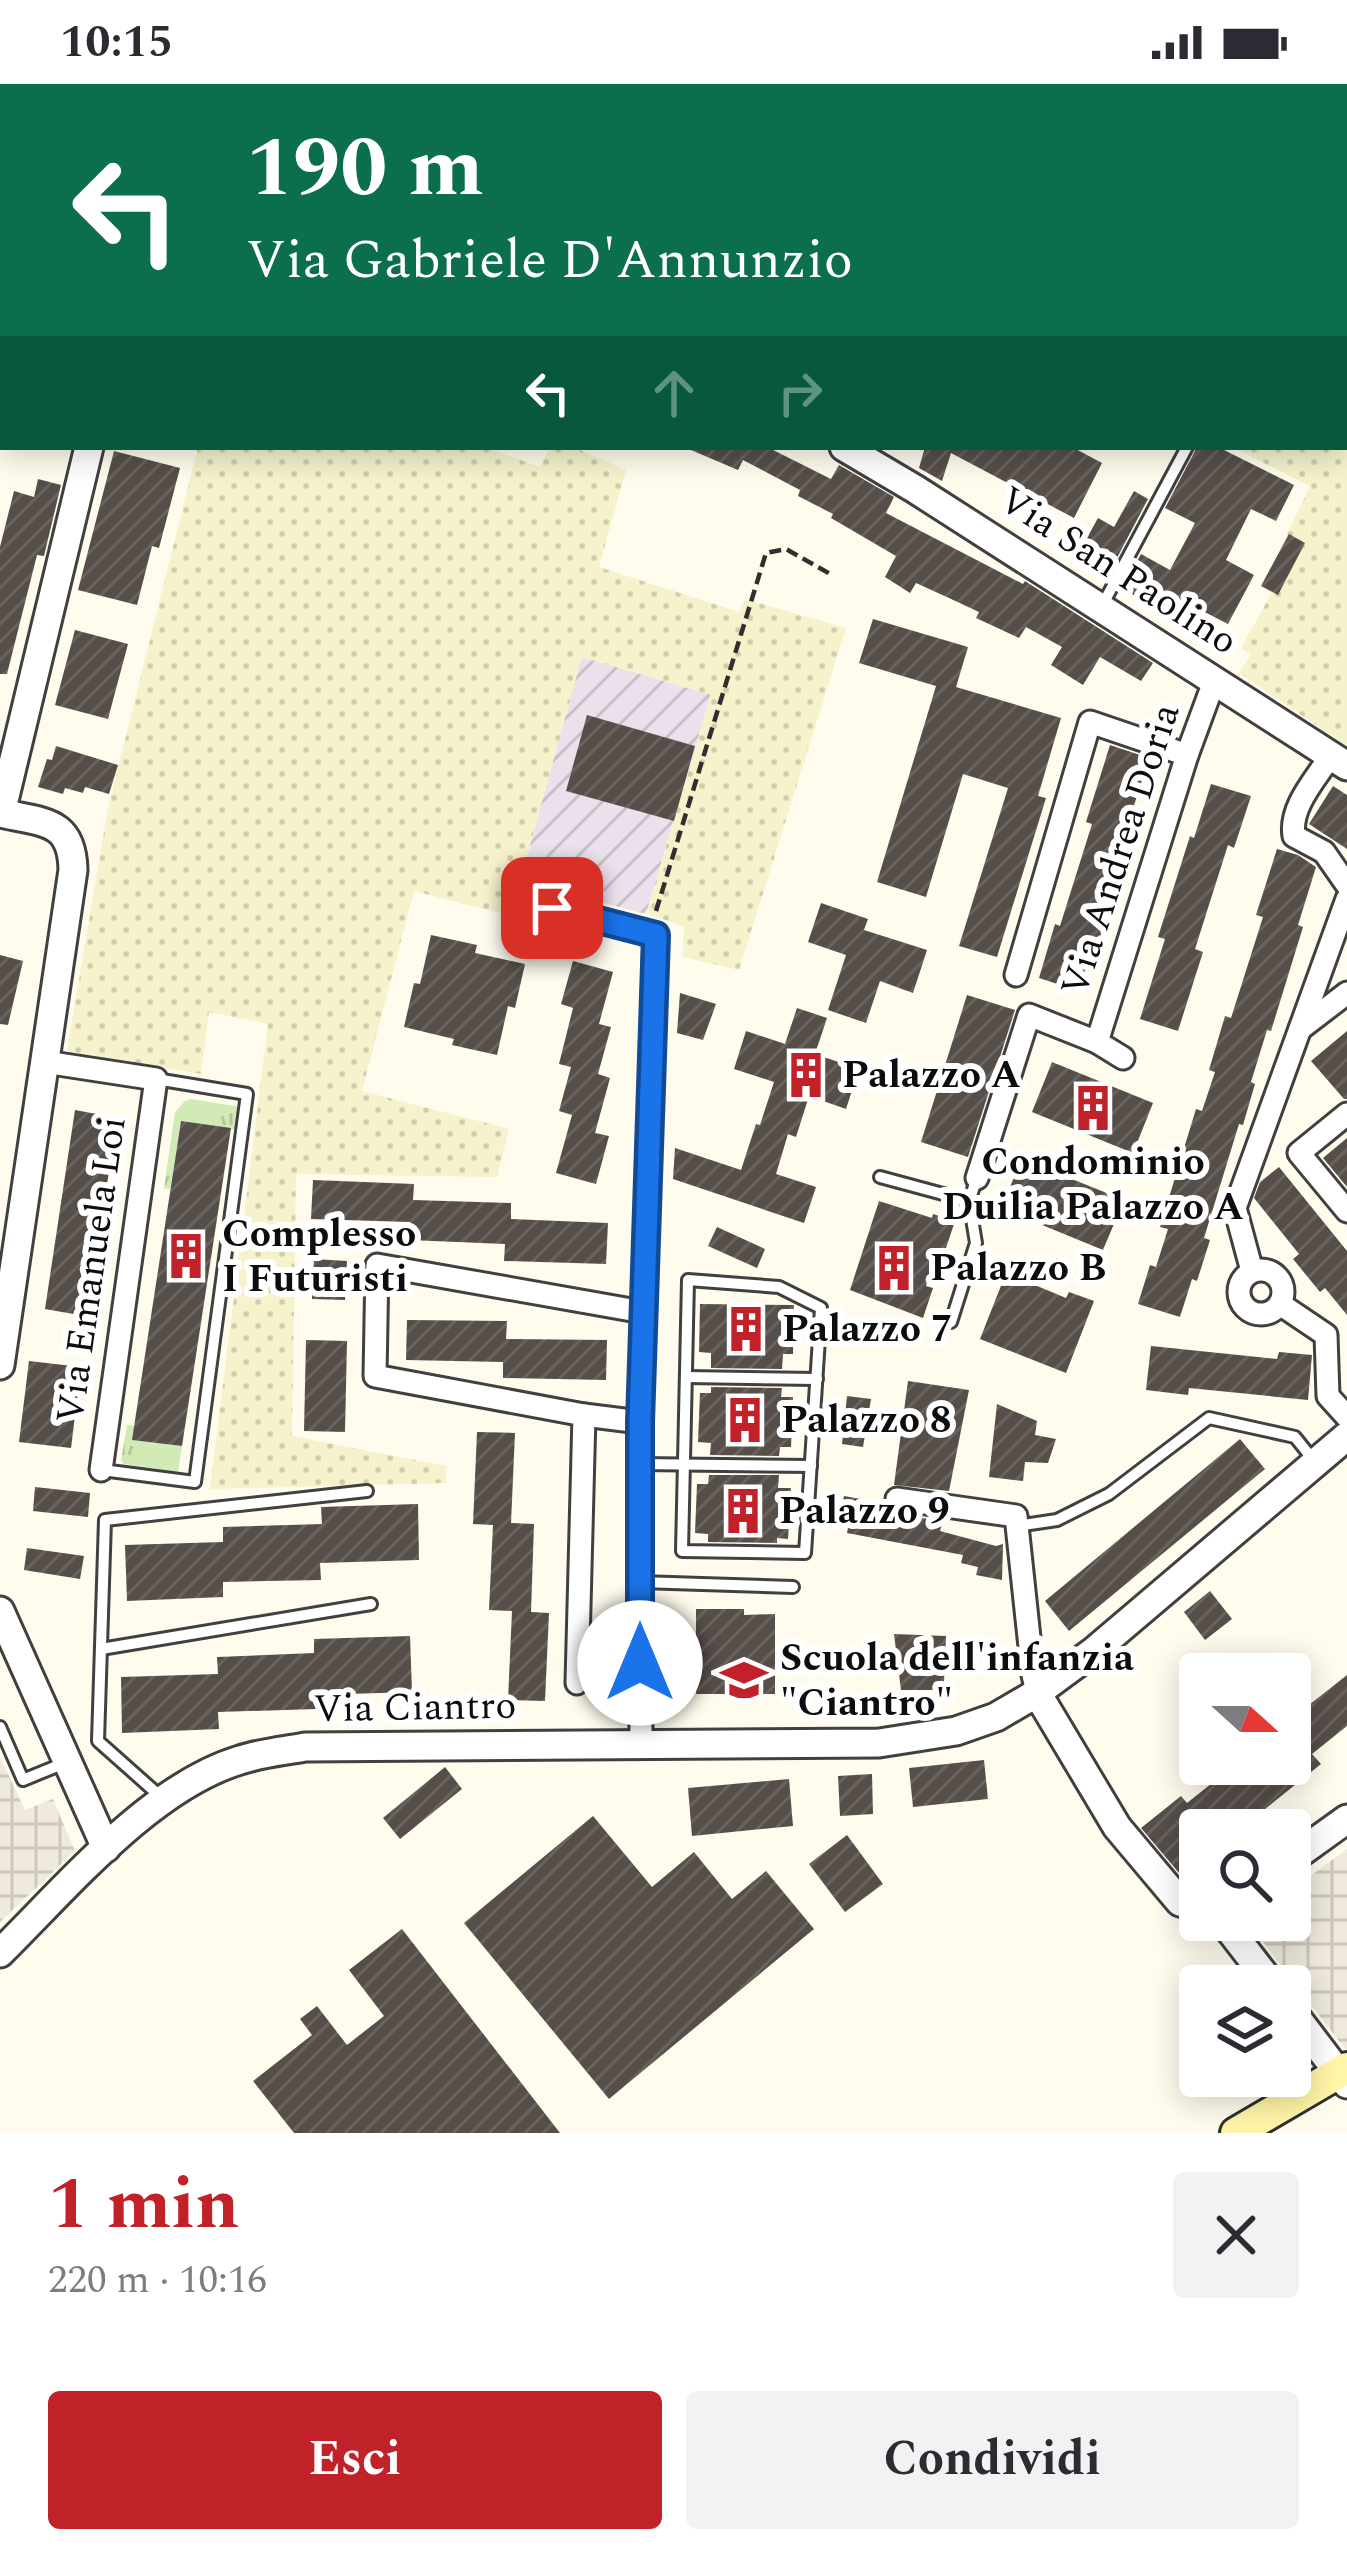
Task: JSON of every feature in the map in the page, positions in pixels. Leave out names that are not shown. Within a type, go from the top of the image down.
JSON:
[{"type":"main road","points":[[1236,2133],[1344,2074]]},
{"type":"street","points":[[0,1365],[74,870],[68,837],[50,825],[0,813],[88,450]]},
{"type":"street","name":"Via San Paolino","points":[[849,450],[1339,761]]},
{"type":"street","name":"Via Andrea Doria","points":[[1097,1042],[1186,755],[1215,679]]},
{"type":"street","points":[[1016,975],[1090,722],[1186,755]]},
{"type":"street","points":[[1339,761],[1294,814],[1292,826],[1294,836],[1324,852],[1347,885]]},
{"type":"street","points":[[1252,1271],[1235,1208],[1347,899]]},
{"type":"street","points":[[552,908],[656,935],[640,1422],[640,1745]]},
{"type":"street","points":[[1298,1031],[1347,993]]},
{"type":"street","name":"Via Andrea Doria","points":[[977,1178],[1030,1015],[1097,1042],[1123,1058]]},
{"type":"street","points":[[45,1062],[155,1079]]},
{"type":"street","name":"Via Emanuela Loi","points":[[100,1470],[155,1079]]},
{"type":"street","points":[[1347,1114],[1299,1153],[1347,1211]]},
{"type":"street","points":[[640,1422],[375,1376],[377,1265],[643,1312]]},
{"type":"street","points":[[1266,1270],[1278,1277],[1283,1290],[1280,1304],[1271,1312],[1249,1310],[1241,1301],[1243,1279],[1252,1271],[1266,1270]]},
{"type":"street","points":[[1280,1304],[1326,1335],[1328,1396],[1347,1417]]},
{"type":"street","points":[[577,1683],[584,1415]]},
{"type":"street","name":"Via Ciantro","points":[[0,1953],[163,1799],[240,1760],[305,1747],[879,1743],[956,1731],[996,1717],[1094,1652],[1347,1436]]},
{"type":"street","points":[[897,1499],[1016,1516],[1037,1694],[1117,1827],[1179,1901]]},
{"type":"street","points":[[2,1618],[106,1848]]},
{"type":"street","points":[[1311,1845],[1347,1819]]},
{"type":"street","points":[[1238,1941],[1257,1965]]},
{"type":"street","points":[[1311,2034],[1344,2074]]},
{"type":"lane","points":[[1102,607],[1185,450]]},
{"type":"lane","points":[[100,1470],[196,1482],[247,1094],[155,1079]]},
{"type":"lane","points":[[880,1177],[969,1201]]},
{"type":"lane","points":[[951,1322],[976,1243],[969,1201],[977,1178]]},
{"type":"lane","points":[[688,1280],[779,1287],[821,1307],[806,1553],[682,1551],[686,1377],[688,1280]]},
{"type":"lane","points":[[686,1377],[817,1379]]},
{"type":"lane","points":[[1016,1526],[1057,1520],[1109,1494],[1209,1418],[1295,1438],[1316,1462]]},
{"type":"lane","points":[[640,1464],[811,1466]]},
{"type":"lane","points":[[163,1799],[98,1741],[105,1520],[367,1491]]},
{"type":"lane","points":[[640,1582],[793,1586]]},
{"type":"lane","points":[[101,1648],[371,1604]]},
{"type":"lane","points":[[0,1727],[22,1780],[67,1762]]},
{"type":"path","points":[[649,933],[766,553],[786,549],[832,575]]},
{"type":"shaded area","points":[[197,450],[492,450],[540,467],[548,450],[580,450],[626,470],[599,567],[739,612],[745,599],[846,628],[739,970],[683,957],[684,926],[646,914],[711,695],[582,657],[526,859],[539,923],[414,891],[362,1091],[509,1129],[497,1177],[296,1174],[292,1436],[446,1466],[446,1483],[210,1489],[268,1024],[209,1012],[201,1074],[67,1051],[108,808]]},
{"type":"shaded area","points":[[1238,450],[1347,450],[1347,746],[1239,673],[1251,655],[1241,648],[1281,576],[1270,570],[1310,486]]},
{"type":"shaded area","points":[[581,657],[711,694],[646,914],[532,884],[526,860]]},
{"type":"shaded area","points":[[0,1757],[25,1810],[53,1799],[75,1851],[0,1922]]},
{"type":"shaded area","points":[[1347,1849],[1347,2049],[1311,2004],[1311,1965],[1281,1965],[1263,1941],[1311,1941],[1311,1876]]},
{"type":"green space","points":[[191,1099],[241,1107],[238,1130],[181,1121],[170,1189],[164,1188],[175,1112]]},
{"type":"green space","points":[[127,1425],[135,1426],[133,1440],[182,1446],[178,1472],[124,1464]]},
{"type":"building","points":[[691,450],[773,450],[831,479],[839,465],[894,497],[886,513],[1025,581],[1153,663],[1141,681],[1100,657],[1083,685],[1051,665],[1062,647],[1026,627],[1019,638],[976,618],[979,612],[916,583],[910,593],[885,577],[896,556],[798,496],[800,490],[743,460],[738,470]]},
{"type":"building","points":[[924,450],[1078,450],[1102,463],[1074,518],[951,453],[942,481],[919,468]]},
{"type":"building","points":[[1195,450],[1224,450],[1294,485],[1276,521],[1251,509],[1226,560],[1254,575],[1228,624],[1155,591],[1149,603],[1122,589],[1141,554],[1170,570],[1195,523],[1165,508]]},
{"type":"building","points":[[114,451],[180,468],[159,548],[152,546],[137,605],[78,590]]},
{"type":"building","points":[[38,479],[61,485],[44,556],[37,555],[7,674],[0,674],[0,547],[14,491],[34,497]]},
{"type":"building","points":[[1134,491],[1148,499],[1109,573],[1077,556],[1098,518],[1114,527]]},
{"type":"building","points":[[1289,534],[1305,543],[1278,595],[1261,586]]},
{"type":"building","points":[[873,619],[968,647],[956,687],[1061,718],[1038,796],[1046,798],[997,957],[959,946],[1008,788],[963,774],[926,897],[877,882],[936,686],[859,663]]},
{"type":"building","points":[[75,630],[128,644],[108,719],[55,705]]},
{"type":"building","points":[[587,715],[695,746],[674,821],[566,791]]},
{"type":"building","points":[[1110,745],[1149,758],[1125,834],[1132,836],[1079,991],[1039,978],[1092,824],[1086,822]]},
{"type":"building","points":[[56,746],[118,765],[109,794],[85,787],[83,793],[65,788],[63,794],[38,787]]},
{"type":"building","points":[[1211,784],[1251,796],[1234,848],[1228,845],[1195,949],[1203,952],[1178,1031],[1140,1019],[1165,939],[1158,937]]},
{"type":"building","points":[[1333,786],[1347,795],[1347,849],[1309,824]]},
{"type":"building","points":[[1277,849],[1316,867],[1298,925],[1303,927],[1204,1238],[1210,1240],[1180,1317],[1138,1304],[1168,1229],[1160,1227],[1196,1109],[1202,1111],[1215,1072],[1209,1070],[1225,1016],[1231,1018],[1263,917],[1256,915]]},
{"type":"building","points":[[821,903],[868,919],[864,930],[927,950],[913,993],[880,981],[866,1023],[828,1010],[846,955],[808,942]]},
{"type":"building","points":[[431,935],[477,945],[475,953],[525,964],[515,1008],[508,1006],[497,1055],[404,1027]]},
{"type":"building","points":[[0,955],[23,961],[8,1025],[0,1024]]},
{"type":"building","points":[[573,961],[613,972],[599,1024],[611,1027],[598,1074],[610,1078],[595,1133],[609,1136],[596,1184],[556,1173],[572,1115],[559,1111],[571,1067],[559,1064],[573,1008],[561,1004]]},
{"type":"building","points":[[680,993],[716,1004],[703,1040],[677,1033]]},
{"type":"building","points":[[967,995],[1015,1010],[968,1157],[921,1142]]},
{"type":"building","points":[[797,1008],[827,1018],[815,1054],[859,1069],[846,1109],[809,1096],[796,1137],[788,1134],[776,1174],[816,1187],[804,1223],[673,1179],[675,1148],[741,1170],[774,1082],[734,1069],[746,1031],[785,1044]]},
{"type":"building","points":[[1347,1031],[1347,1099],[1344,1099],[1311,1061]]},
{"type":"building","name":"Condominio Duilia Palazzo A","points":[[1052,1062],[1153,1103],[1133,1153],[1032,1112]]},
{"type":"building","points":[[75,1110],[118,1118],[85,1316],[45,1309]]},
{"type":"building","name":"Complesso I Futuristi","points":[[181,1121],[231,1128],[182,1446],[132,1440]]},
{"type":"building","points":[[1347,1138],[1347,1187],[1323,1158]]},
{"type":"building","points":[[1022,1159],[1124,1200],[1103,1250],[1001,1208]]},
{"type":"building","points":[[1279,1167],[1347,1251],[1347,1315],[1293,1259],[1299,1254],[1254,1198],[1260,1182]]},
{"type":"building","points":[[313,1180],[414,1184],[413,1200],[511,1203],[511,1219],[608,1223],[606,1264],[504,1261],[505,1244],[409,1240],[410,1222],[311,1219]]},
{"type":"building","name":"Palazzo B","points":[[879,1201],[955,1221],[945,1251],[938,1248],[926,1286],[933,1288],[923,1318],[850,1290]]},
{"type":"building","points":[[717,1227],[765,1249],[757,1268],[708,1246]]},
{"type":"building","points":[[314,1259],[347,1261],[345,1300],[312,1299]]},
{"type":"building","points":[[1008,1268],[1066,1298],[1069,1292],[1094,1301],[1066,1373],[980,1339]]},
{"type":"building","name":"Palazzo 7","points":[[700,1304],[794,1305],[793,1354],[783,1354],[782,1369],[711,1368],[711,1353],[699,1352]]},
{"type":"building","points":[[407,1320],[507,1321],[506,1339],[607,1340],[606,1380],[503,1378],[503,1362],[406,1360]]},
{"type":"building","points":[[306,1340],[347,1341],[345,1432],[304,1431]]},
{"type":"building","points":[[1151,1346],[1277,1359],[1279,1352],[1312,1355],[1308,1400],[1189,1388],[1188,1395],[1146,1390]]},
{"type":"building","points":[[29,1361],[81,1367],[71,1448],[19,1442]]},
{"type":"building","points":[[908,1381],[969,1390],[949,1491],[894,1485]]},
{"type":"building","name":"Palazzo 8","points":[[711,1387],[782,1388],[781,1397],[793,1397],[791,1447],[780,1447],[779,1456],[710,1455],[711,1443],[698,1442],[700,1393],[711,1393]]},
{"type":"building","points":[[847,1396],[871,1399],[863,1447],[842,1444]]},
{"type":"building","points":[[997,1404],[1037,1421],[1035,1435],[1056,1439],[1048,1463],[1025,1462],[1023,1481],[989,1477]]},
{"type":"building","points":[[477,1432],[515,1433],[511,1523],[534,1524],[531,1612],[549,1613],[545,1701],[508,1700],[512,1611],[489,1610],[493,1525],[473,1524]]},
{"type":"building","points":[[1240,1439],[1265,1469],[1069,1631],[1045,1601]]},
{"type":"building","name":"Palazzo 9","points":[[709,1475],[779,1475],[778,1488],[791,1488],[788,1539],[708,1542],[708,1534],[695,1533],[697,1484],[708,1484]]},
{"type":"building","points":[[35,1487],[90,1493],[88,1517],[33,1511]]},
{"type":"building","points":[[844,1496],[883,1503],[895,1514],[943,1521],[940,1531],[1003,1544],[1002,1580],[976,1575],[978,1567],[961,1563],[963,1555],[847,1533],[850,1517],[840,1515]]},
{"type":"building","points":[[418,1504],[419,1560],[320,1563],[321,1580],[223,1582],[223,1597],[127,1601],[125,1545],[223,1542],[223,1527],[322,1524],[321,1507]]},
{"type":"building","points":[[27,1548],[84,1556],[80,1579],[24,1570]]},
{"type":"building","points":[[1210,1591],[1232,1619],[1205,1640],[1184,1612]]},
{"type":"building","points":[[696,1609],[775,1614],[775,1694],[696,1694]]},
{"type":"building","points":[[894,1634],[946,1636],[944,1682],[934,1682],[934,1690],[901,1690]]},
{"type":"building","points":[[410,1636],[412,1692],[315,1695],[316,1709],[218,1712],[219,1729],[122,1733],[121,1677],[218,1674],[217,1657],[314,1653],[314,1639]]},
{"type":"building","points":[[1347,1675],[1347,1726],[1312,1754],[1321,1764],[1311,1772],[1311,1703]]},
{"type":"building","points":[[984,1760],[988,1799],[913,1807],[909,1768]]},
{"type":"building","points":[[445,1767],[462,1789],[400,1839],[383,1818]]},
{"type":"building","points":[[872,1774],[873,1814],[840,1816],[838,1776]]},
{"type":"building","points":[[789,1779],[793,1826],[692,1836],[688,1788]]},
{"type":"building","points":[[1210,1785],[1295,1785],[1265,1809],[1179,1809],[1179,1873],[1141,1828],[1181,1796],[1187,1803]]},
{"type":"building","points":[[593,1816],[652,1887],[694,1852],[732,1899],[766,1871],[814,1929],[609,2099],[464,1923]]},
{"type":"building","points":[[847,1835],[883,1884],[845,1912],[809,1864]]},
{"type":"building","points":[[402,1929],[560,2133],[294,2133],[253,2081],[312,2035],[300,2019],[317,2006],[347,2045],[384,2016],[349,1970]]},
{"type":"place","name":"Palazzo A","points":[[806,1075]]},
{"type":"place","name":"Condominio Duilia Palazzo A","points":[[1093,1108]]},
{"type":"place","name":"Complesso I Futuristi","points":[[186,1256]]},
{"type":"place","name":"Palazzo B","points":[[894,1268]]},
{"type":"place","name":"Palazzo 7","points":[[746,1329]]},
{"type":"place","name":"Palazzo 8","points":[[745,1420]]},
{"type":"place","name":"Palazzo 9","points":[[743,1511]]},
{"type":"place","name":"Scuola dell'infanzia \"Ciantro\"","points":[[744,1680]]},
{"type":"route","points":[[552,908],[656,935],[640,1422],[640,1663]]}]
